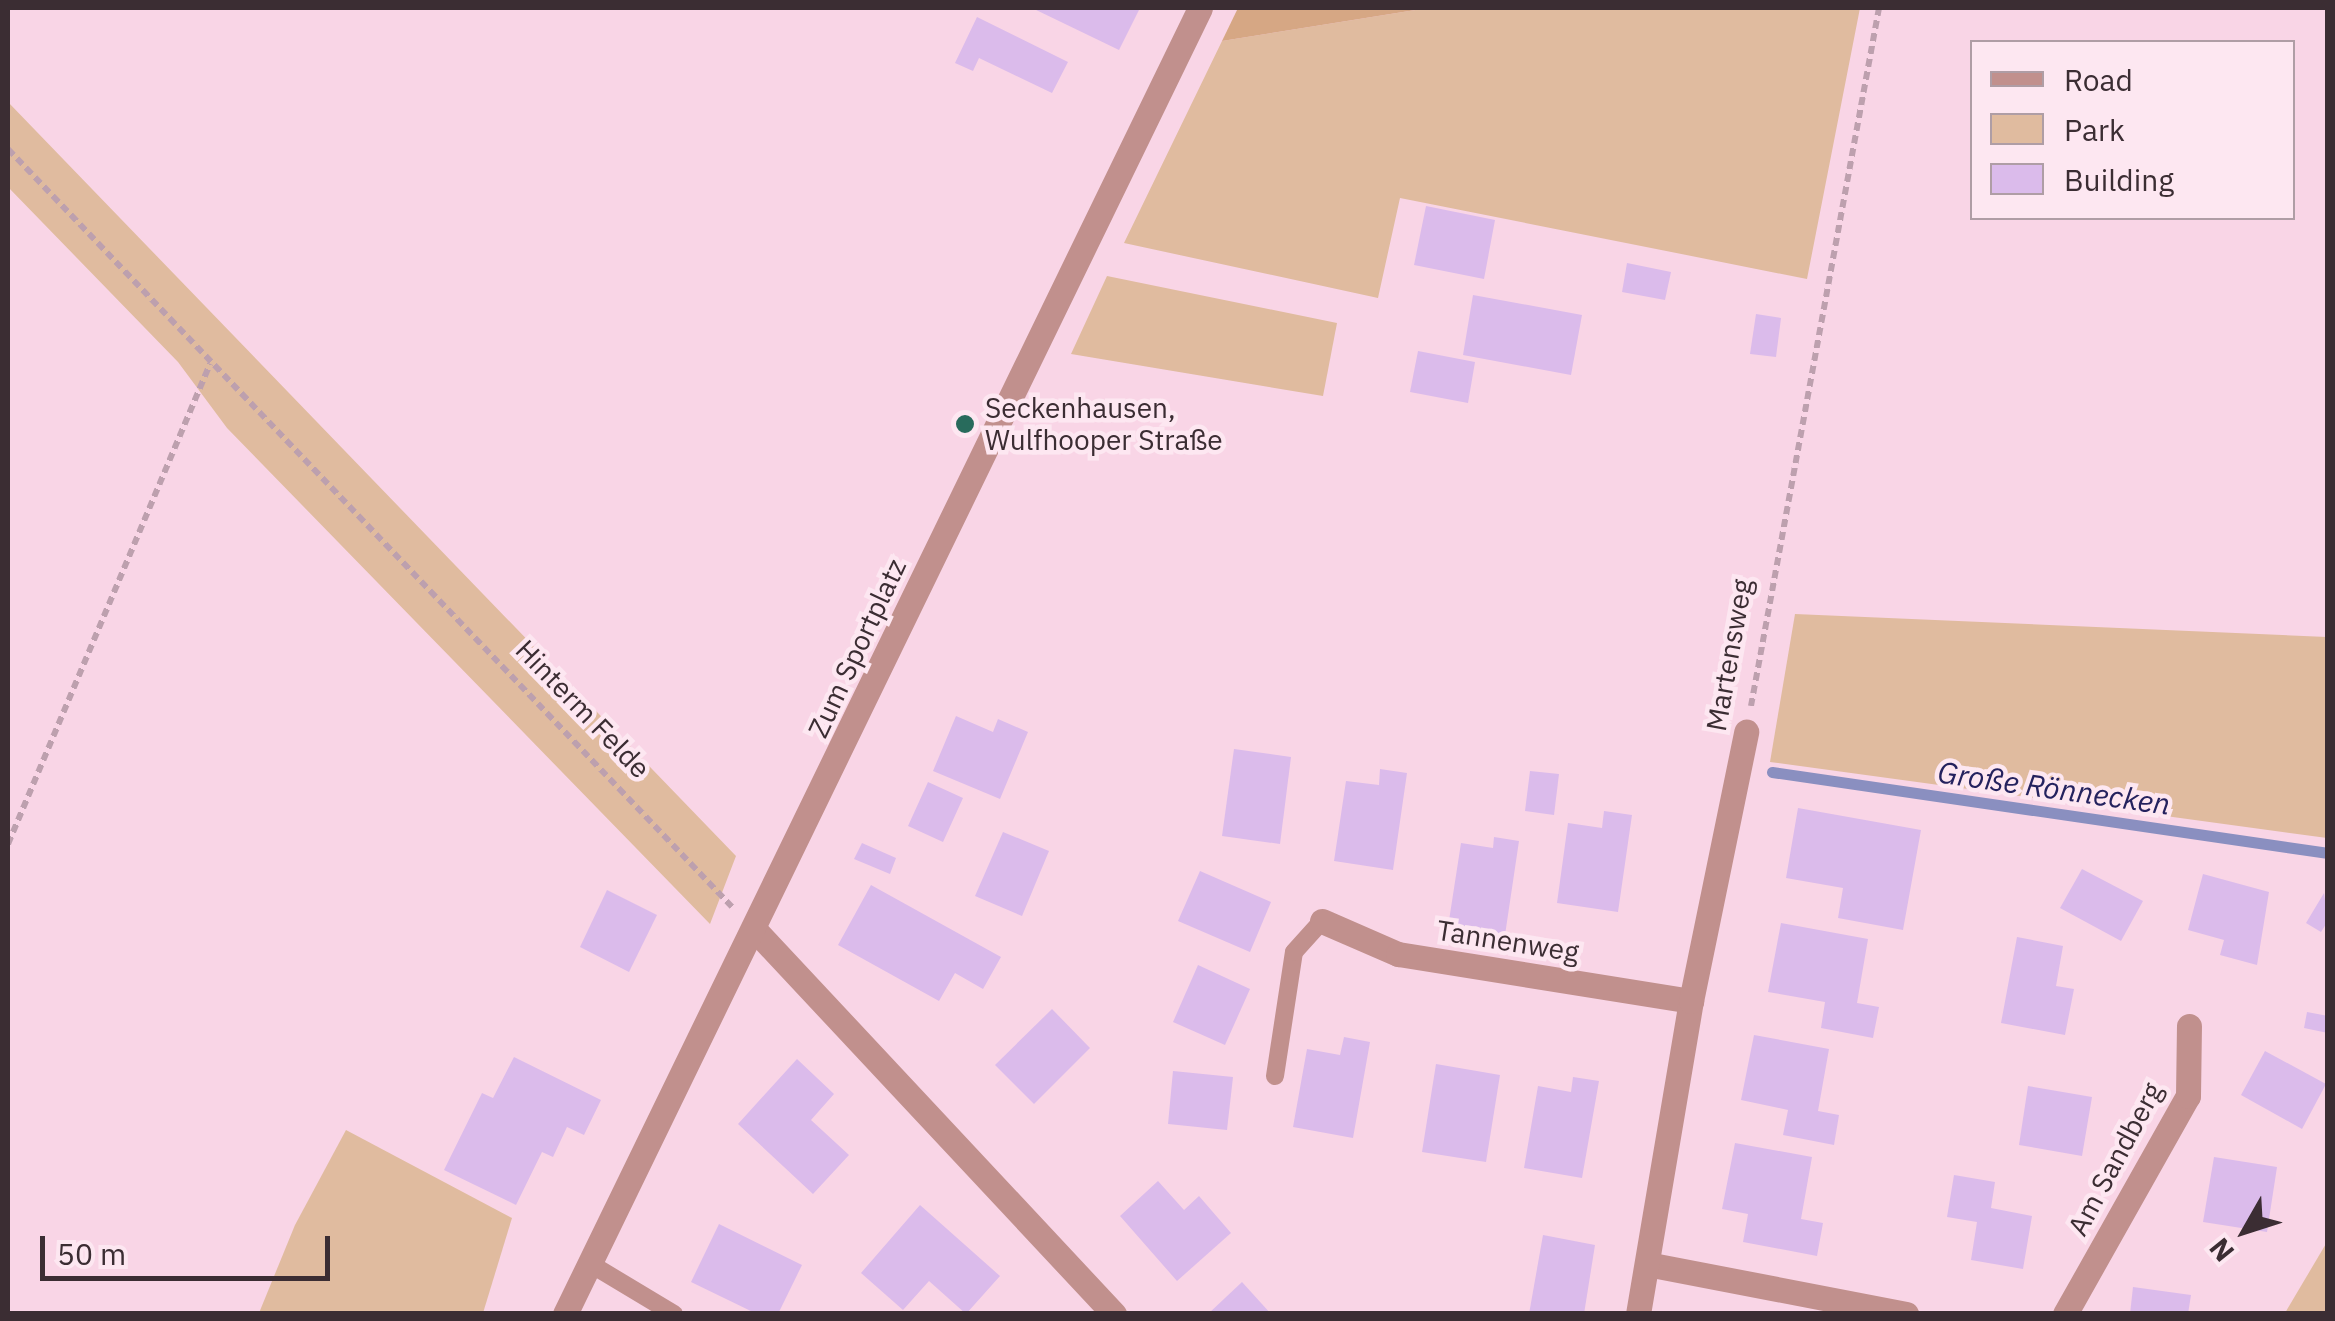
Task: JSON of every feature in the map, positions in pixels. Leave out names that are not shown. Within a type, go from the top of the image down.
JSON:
[{"type":"street","name":"Zum Sportplatz","points":[[565,1314],[1200,8]]},
{"type":"street","name":"Martensweg","points":[[1638,1314],[1691,1001],[1746,732]]},
{"type":"street","name":"Tannenweg","points":[[1322,921],[1398,954],[1691,1001]]},
{"type":"street","points":[[755,930],[1114,1314]]},
{"type":"street","name":"Am Sandberg","points":[[2065,1314],[2188,1096],[2188,1026]]},
{"type":"street","points":[[1647,1264],[1906,1314]]},
{"type":"lane","points":[[1275,1076],[1294,952],[1322,921]]},
{"type":"lane","points":[[589,1263],[674,1314]]},
{"type":"path","name":"Martensweg","points":[[1746,732],[1879,8]]},
{"type":"path","name":"Hinterm Felde","points":[[8,149],[755,930]]},
{"type":"path","points":[[8,844],[210,364]]},
{"type":"green space","points":[[1428,8],[1860,8],[1807,279],[1400,198],[1378,298],[1124,243],[1222,41]]},
{"type":"green space","points":[[8,102],[736,856],[710,924],[227,428],[178,362],[8,187]]},
{"type":"green space","points":[[1107,276],[1337,323],[1323,396],[1071,354]]},
{"type":"green space","points":[[1795,614],[2327,637],[2327,838],[1770,762]]},
{"type":"green space","points":[[346,1130],[512,1218],[483,1313],[259,1313],[295,1225]]},
{"type":"green space","points":[[2327,1242],[2327,1313],[2285,1313]]},
{"type":"shaded area","points":[[1238,8],[1428,8],[1222,41]]},
{"type":"building","points":[[1032,8],[1140,8],[1119,50]]},
{"type":"building","points":[[977,17],[1068,62],[1052,93],[979,58],[973,71],[955,63]]},
{"type":"building","points":[[1426,206],[1495,220],[1484,279],[1414,265]]},
{"type":"building","points":[[1627,263],[1671,272],[1665,300],[1622,292]]},
{"type":"building","points":[[1473,295],[1582,315],[1571,375],[1463,355]]},
{"type":"building","points":[[1756,314],[1781,318],[1776,357],[1750,354]]},
{"type":"building","points":[[1418,351],[1475,362],[1468,403],[1410,392]]},
{"type":"building","points":[[956,716],[993,732],[998,719],[1028,732],[1000,799],[933,771]]},
{"type":"building","points":[[1234,749],[1291,757],[1280,844],[1222,836]]},
{"type":"building","points":[[1380,769],[1407,773],[1393,870],[1334,861],[1346,781],[1379,785]]},
{"type":"building","points":[[1530,771],[1559,774],[1554,815],[1525,811]]},
{"type":"building","points":[[928,782],[963,798],[943,842],[908,826]]},
{"type":"building","points":[[1798,808],[1921,830],[1903,930],[1838,918],[1843,888],[1786,878]]},
{"type":"building","points":[[1604,811],[1632,815],[1618,912],[1557,903],[1568,823],[1602,828]]},
{"type":"building","points":[[1003,832],[1049,851],[1022,916],[975,896]]},
{"type":"building","points":[[1494,837],[1519,841],[1505,935],[1448,927],[1461,843],[1493,848]]},
{"type":"building","points":[[862,843],[896,858],[890,874],[854,859]]},
{"type":"building","points":[[2082,869],[2143,901],[2121,941],[2060,908]]},
{"type":"building","points":[[1200,871],[1271,902],[1250,952],[1178,921]]},
{"type":"building","points":[[2203,874],[2269,892],[2257,965],[2220,955],[2224,940],[2188,930]]},
{"type":"building","points":[[871,885],[1001,957],[983,989],[955,973],[939,1001],[838,945]]},
{"type":"building","points":[[607,890],[657,915],[629,972],[580,947]]},
{"type":"building","points":[[2324,893],[2328,921],[2321,932],[2306,923]]},
{"type":"building","points":[[1781,923],[1868,939],[1857,1003],[1879,1007],[1873,1038],[1821,1028],[1825,1002],[1768,992]]},
{"type":"building","points":[[2017,937],[2063,946],[2056,986],[2074,989],[2065,1035],[2001,1023]]},
{"type":"building","points":[[1198,965],[1250,989],[1225,1045],[1173,1022]]},
{"type":"building","points":[[1052,1009],[1090,1048],[1034,1104],[995,1065]]},
{"type":"building","points":[[2307,1012],[2328,1016],[2328,1033],[2304,1028]]},
{"type":"building","points":[[1754,1035],[1829,1049],[1818,1111],[1839,1115],[1834,1145],[1783,1135],[1788,1110],[1741,1100]]},
{"type":"building","points":[[1344,1037],[1370,1042],[1353,1138],[1293,1127],[1307,1049],[1340,1055]]},
{"type":"building","points":[[2265,1051],[2326,1084],[2302,1129],[2241,1095]]},
{"type":"building","points":[[514,1057],[601,1100],[584,1135],[567,1127],[553,1157],[542,1152],[516,1205],[444,1170],[482,1093],[493,1098]]},
{"type":"building","points":[[797,1059],[834,1094],[811,1120],[849,1155],[813,1194],[738,1124]]},
{"type":"building","points":[[1436,1064],[1500,1075],[1486,1162],[1422,1152]]},
{"type":"building","points":[[1173,1071],[1233,1077],[1227,1130],[1168,1124]]},
{"type":"building","points":[[1573,1077],[1599,1081],[1582,1178],[1524,1168],[1538,1086],[1571,1092]]},
{"type":"building","points":[[2028,1086],[2092,1097],[2082,1156],[2019,1145]]},
{"type":"building","points":[[1735,1143],[1812,1157],[1801,1219],[1823,1223],[1817,1256],[1743,1242],[1748,1214],[1722,1209]]},
{"type":"building","points":[[2214,1157],[2277,1167],[2267,1232],[2203,1222]]},
{"type":"building","points":[[1954,1175],[1995,1182],[1991,1208],[2032,1216],[2023,1269],[1971,1260],[1977,1222],[1947,1217]]},
{"type":"building","points":[[1158,1181],[1184,1210],[1199,1196],[1231,1233],[1177,1281],[1120,1216]]},
{"type":"building","points":[[920,1205],[1000,1276],[966,1314],[929,1281],[903,1310],[861,1273]]},
{"type":"building","points":[[719,1224],[802,1265],[778,1314],[757,1314],[691,1282]]},
{"type":"building","points":[[1543,1235],[1595,1245],[1584,1314],[1529,1314]]},
{"type":"building","points":[[1242,1282],[1271,1314],[1208,1314]]},
{"type":"building","points":[[2133,1287],[2191,1295],[2188,1314],[2130,1314]]},
{"type":"waterway","name":"Große Rönnecken","points":[[1772,772],[2328,853]]},
{"type":"place","name":"Seckenhausen, Wulfhooper Straße","points":[[965,424]]}]
